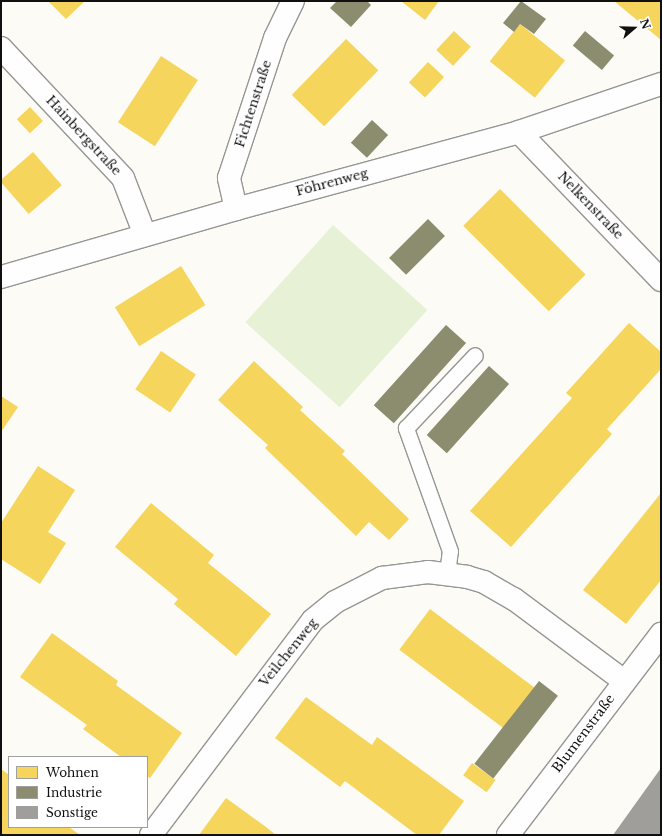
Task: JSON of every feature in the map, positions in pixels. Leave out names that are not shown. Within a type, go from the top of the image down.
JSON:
[{"type":"street","name":"Fichtenstraße","points":[[236,209],[229,178],[275,38],[293,1]]},
{"type":"street","name":"Hainbergstraße","points":[[1,48],[123,178],[145,235]]},
{"type":"street","name":"Föhrenweg","points":[[1,278],[236,209],[519,132],[661,84]]},
{"type":"street","name":"Nelkenstraße","points":[[519,132],[661,280]]},
{"type":"street","name":"Veilchenweg","points":[[151,835],[313,620],[336,602],[382,578],[406,573],[447,574],[478,580],[500,589],[624,681]]},
{"type":"street","name":"Blumenstraße","points":[[508,835],[661,634]]},
{"type":"lane","points":[[447,574],[450,551],[406,428],[475,355]]},
{"type":"green space","points":[[333,225],[427,310],[340,407],[245,322]]},
{"type":"building: Wohnen","points":[[48,1],[85,1],[66,19]]},
{"type":"building: Wohnen","points":[[401,1],[439,1],[425,20]]},
{"type":"building: Wohnen","points":[[614,1],[661,1],[661,40]]},
{"type":"building: Wohnen","points":[[520,24],[565,61],[535,98],[490,61]]},
{"type":"building: Wohnen","points":[[454,31],[471,47],[453,66],[436,50]]},
{"type":"building: Wohnen","points":[[346,39],[378,70],[324,126],[292,95]]},
{"type":"building: Wohnen","points":[[161,56],[198,80],[155,146],[118,122]]},
{"type":"building: Wohnen","points":[[428,62],[444,77],[425,97],[409,82]]},
{"type":"building: Wohnen","points":[[30,107],[43,121],[30,133],[17,119]]},
{"type":"building: Wohnen","points":[[33,152],[62,185],[29,214],[1,182],[1,180]]},
{"type":"building: Wohnen","points":[[500,189],[586,275],[549,311],[463,226]]},
{"type":"building: Wohnen","points":[[181,266],[205,305],[139,346],[115,307]]},
{"type":"building: Wohnen","points":[[629,323],[661,352],[661,369],[607,429],[612,434],[511,547],[470,511],[572,398],[566,393]]},
{"type":"building: Wohnen","points":[[161,351],[196,374],[170,413],[135,389]]},
{"type":"building: Wohnen","points":[[254,361],[303,407],[300,410],[345,451],[342,454],[409,519],[389,540],[369,522],[356,536],[265,448],[268,445],[218,400]]},
{"type":"building: Wohnen","points":[[1,396],[18,407],[1,432]]},
{"type":"building: Wohnen","points":[[38,466],[75,490],[48,532],[66,543],[40,584],[1,559],[1,523]]},
{"type":"building: Wohnen","points":[[661,493],[661,580],[626,624],[583,590]]},
{"type":"building: Wohnen","points":[[151,503],[214,555],[208,563],[271,614],[236,656],[174,604],[178,599],[115,547]]},
{"type":"building: Wohnen","points":[[430,609],[535,688],[504,729],[399,650]]},
{"type":"building: Wohnen","points":[[52,633],[118,681],[116,685],[182,733],[150,778],[148,777],[148,756],[120,756],[83,729],[87,725],[20,677]]},
{"type":"building: Wohnen","points":[[306,697],[372,745],[377,737],[464,801],[439,835],[417,835],[345,781],[340,787],[275,738]]},
{"type":"building: Wohnen","points":[[472,763],[495,780],[487,792],[463,775]]},
{"type":"building: Wohnen","points":[[1,769],[8,774],[8,828],[70,828],[80,835],[1,835]]},
{"type":"building: Wohnen","points":[[226,798],[266,827],[276,835],[199,835]]},
{"type":"building: Industrie","points":[[337,1],[367,1],[371,5],[351,27],[330,8]]},
{"type":"building: Industrie","points":[[521,1],[546,19],[534,34],[520,24],[514,32],[503,23]]},
{"type":"building: Industrie","points":[[585,31],[614,55],[602,70],[573,46]]},
{"type":"building: Industrie","points":[[372,120],[388,135],[367,158],[351,143]]},
{"type":"building: Industrie","points":[[428,219],[445,236],[406,275],[389,258]]},
{"type":"building: Industrie","points":[[446,325],[466,343],[394,423],[374,405]]},
{"type":"building: Industrie","points":[[489,366],[509,384],[447,453],[427,435]]},
{"type":"building: Industrie","points":[[539,681],[558,696],[493,779],[474,764]]},
{"type":"building: Sonstige","points":[[661,768],[661,835],[613,835]]}]
